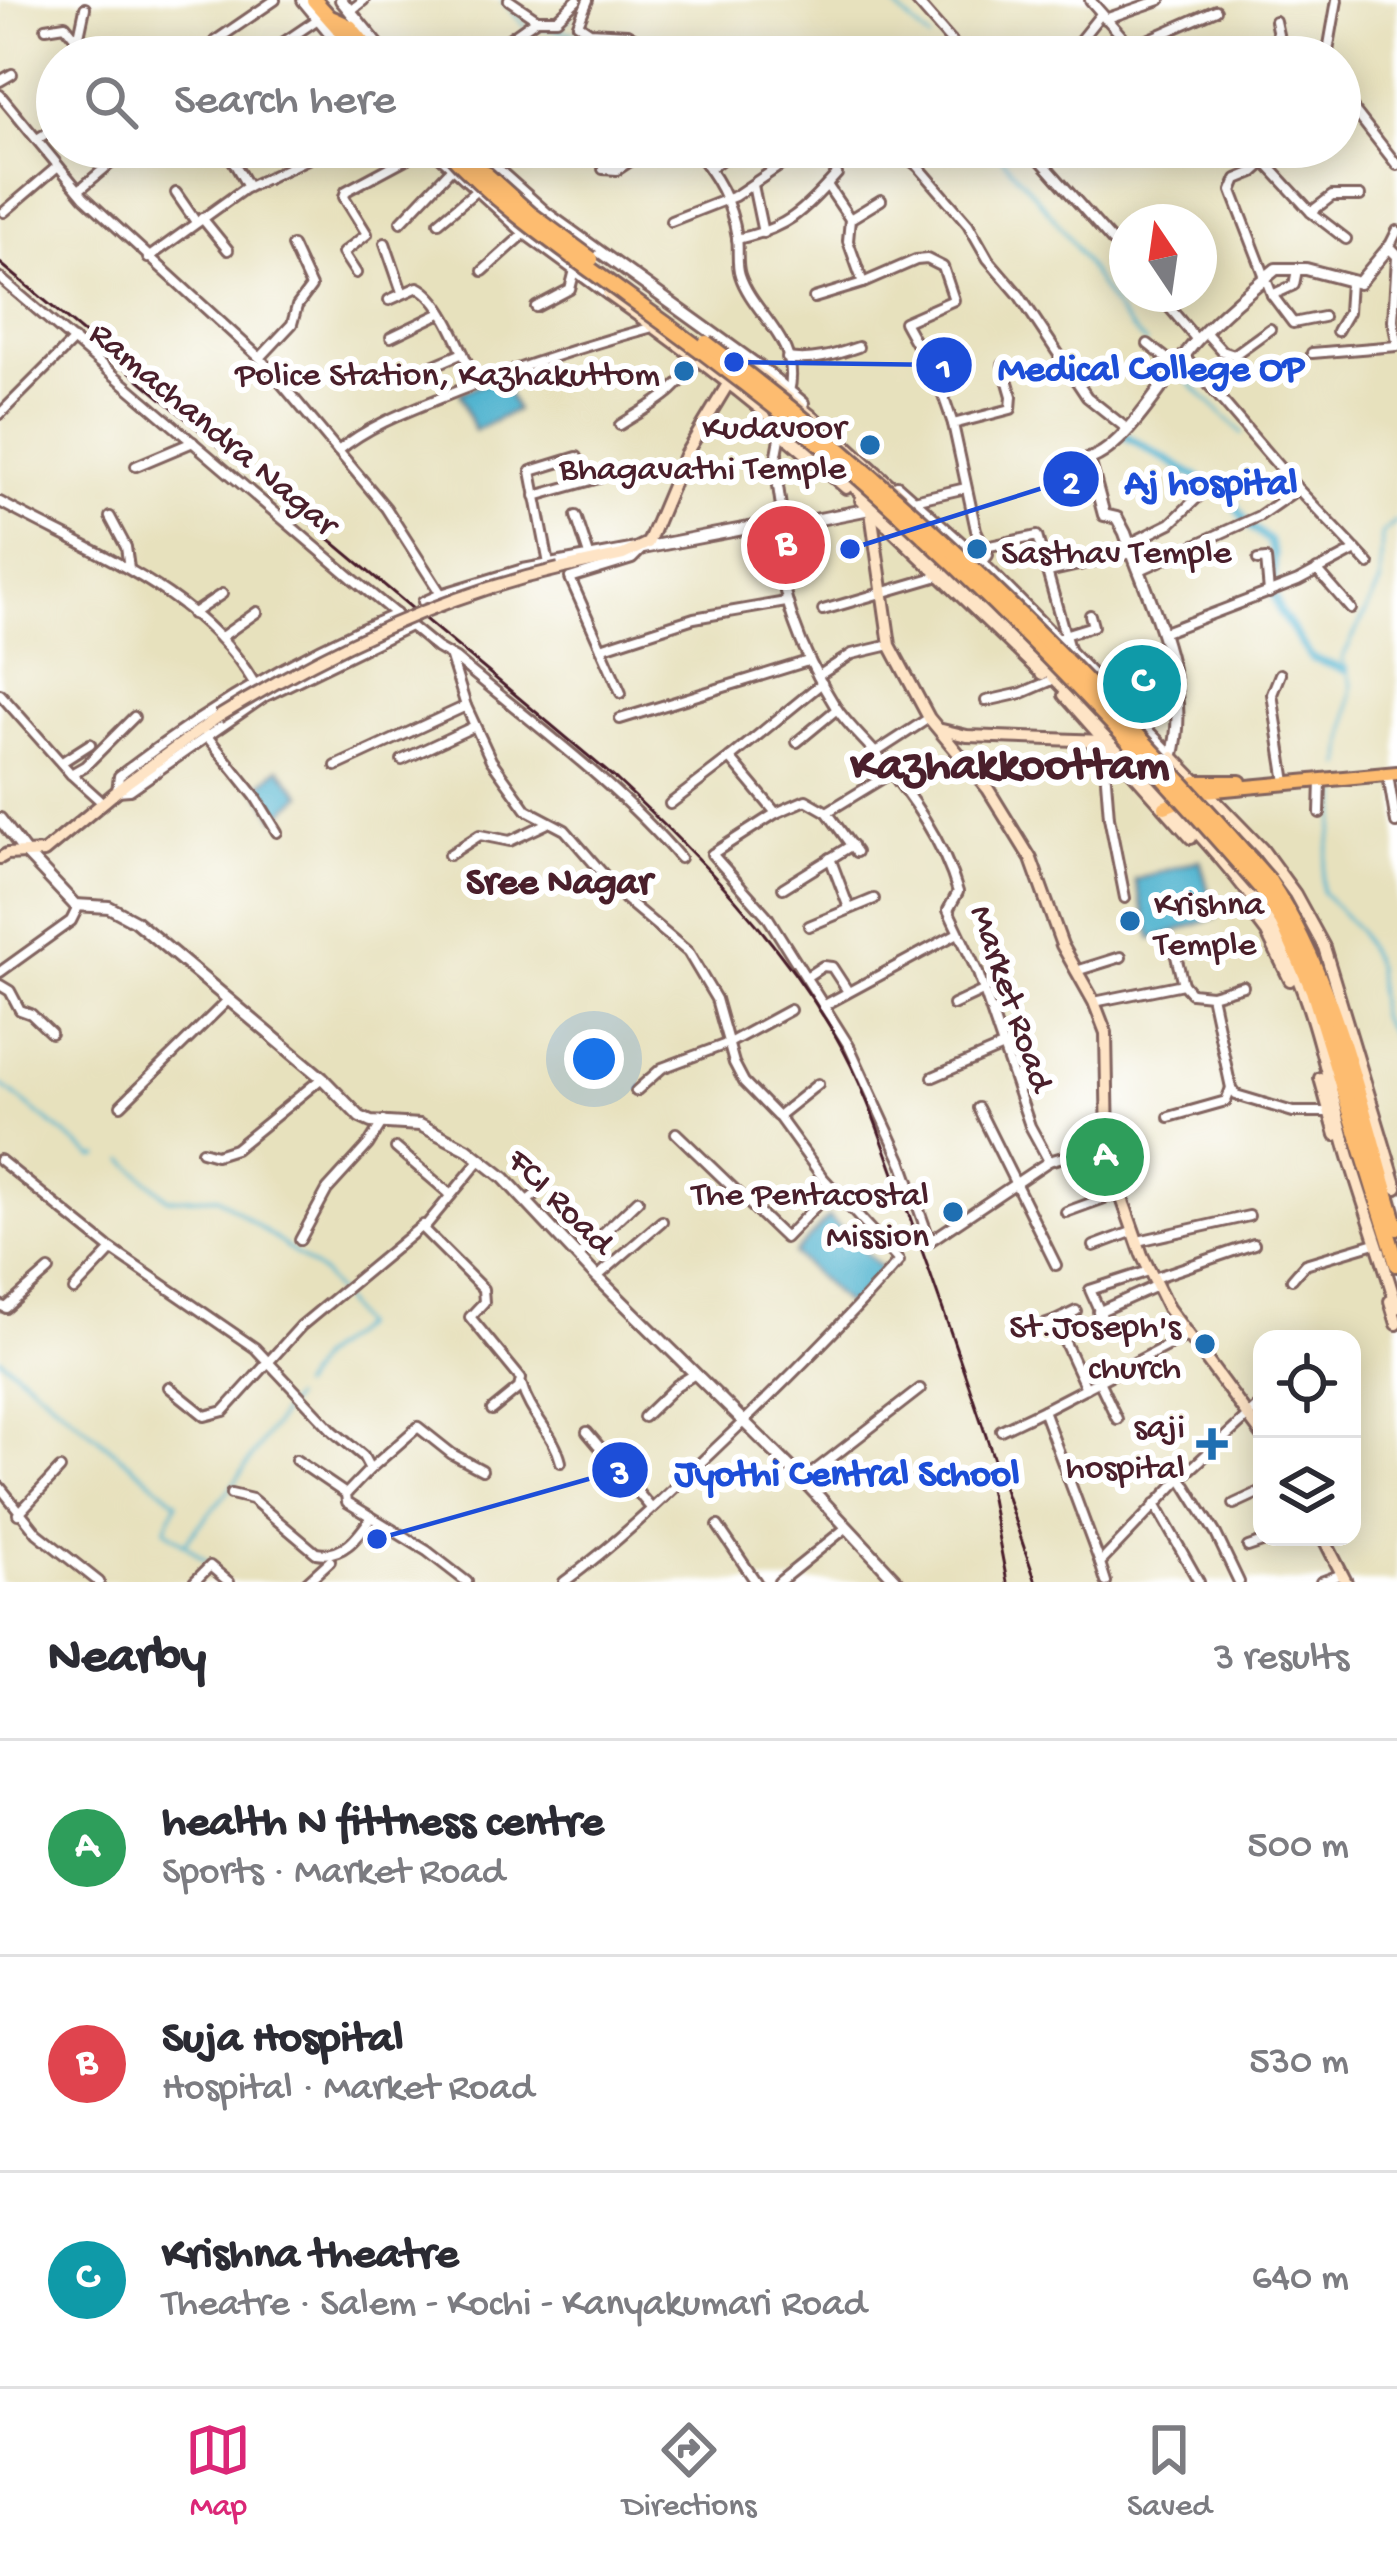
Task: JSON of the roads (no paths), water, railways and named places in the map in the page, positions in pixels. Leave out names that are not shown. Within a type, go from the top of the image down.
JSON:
[{"type":"highway","points":[[314,0],[323,18],[345,36]]},
{"type":"highway","points":[[323,18],[350,27],[358,36]]},
{"type":"highway","points":[[467,168],[524,222],[665,323],[808,435],[924,539],[1097,708],[1261,888],[1282,921],[1313,990],[1397,1264]]},
{"type":"highway","points":[[479,168],[530,214],[788,405],[851,458],[1054,652],[1269,881],[1316,966],[1397,1228]]},
{"type":"main road","points":[[608,294],[729,382],[874,508],[1081,702],[1144,780]]},
{"type":"main road","points":[[0,858],[44,852],[218,717],[450,599],[554,567],[644,548],[685,454],[729,382],[748,362],[910,501],[999,585],[1170,759],[1274,877],[1312,939],[1397,1204]]},
{"type":"main road","points":[[729,382],[781,433],[874,508],[1050,681],[1166,803],[1271,926],[1289,959],[1397,1308]]},
{"type":"main road","points":[[874,508],[890,645],[929,718],[988,789],[1031,859],[1062,945],[1094,1001],[1106,1034],[1108,1144],[1152,1279],[1253,1422]]},
{"type":"main road","points":[[942,730],[967,736],[1103,741]]},
{"type":"main road","points":[[965,761],[967,736]]},
{"type":"main road","points":[[1166,803],[1201,793],[1393,773]]},
{"type":"main road","points":[[1201,793],[1262,849],[1324,946],[1397,1188]]},
{"type":"main road","points":[[1166,803],[1267,933],[1293,988],[1397,1324]]},
{"type":"main road","points":[[1328,1546],[1344,1578]]},
{"type":"street","points":[[222,36],[275,0]]},
{"type":"street","points":[[303,0],[335,36]]},
{"type":"street","points":[[341,0],[371,36]]},
{"type":"street","points":[[350,11],[364,0]]},
{"type":"street","points":[[509,0],[537,19]]},
{"type":"street","points":[[518,36],[537,19],[562,17],[577,0]]},
{"type":"street","points":[[588,0],[578,25],[590,32],[630,36]]},
{"type":"street","points":[[915,0],[946,36]]},
{"type":"street","points":[[1090,0],[1122,36]]},
{"type":"street","points":[[1085,36],[1103,16],[1160,0]]},
{"type":"street","points":[[1331,36],[1337,0]]},
{"type":"street","points":[[79,36],[85,8]]},
{"type":"street","points":[[1157,36],[1216,10]]},
{"type":"street","points":[[295,36],[323,18]]},
{"type":"street","points":[[1275,21],[1278,36]]},
{"type":"street","points":[[46,28],[65,25],[74,36]]},
{"type":"street","points":[[0,81],[12,74]]},
{"type":"street","points":[[0,95],[36,139]]},
{"type":"street","points":[[1361,119],[1397,165]]},
{"type":"street","points":[[4,212],[56,168]]},
{"type":"street","points":[[60,168],[148,257],[260,358],[386,508],[441,594]]},
{"type":"street","points":[[79,190],[105,168]]},
{"type":"street","points":[[238,168],[248,187]]},
{"type":"street","points":[[148,257],[248,187],[290,168]]},
{"type":"street","points":[[356,273],[344,253],[367,234],[344,197],[346,191],[389,168]]},
{"type":"street","points":[[401,222],[452,168],[525,233],[608,294]]},
{"type":"street","points":[[495,168],[545,213],[789,392],[982,563],[1170,759]]},
{"type":"street","points":[[603,169],[619,168]]},
{"type":"street","points":[[671,220],[727,198],[777,168]]},
{"type":"street","points":[[920,168],[968,224],[1088,397],[1126,428]]},
{"type":"street","points":[[1048,168],[1109,238]]},
{"type":"street","points":[[1258,168],[1238,179],[1232,191],[1272,295],[1293,323],[1323,317]]},
{"type":"street","points":[[1271,168],[1311,212],[1346,239]]},
{"type":"street","points":[[710,169],[727,198],[740,274],[777,329],[788,358],[789,392]]},
{"type":"street","points":[[737,239],[774,231],[806,208],[837,174]]},
{"type":"street","points":[[753,185],[763,233]]},
{"type":"street","points":[[827,185],[850,219],[848,241],[863,283]]},
{"type":"street","points":[[440,222],[477,190]]},
{"type":"street","points":[[176,194],[227,250]]},
{"type":"street","points":[[1311,212],[1332,196],[1360,196]]},
{"type":"street","points":[[850,219],[881,200]]},
{"type":"street","points":[[1312,353],[1397,344],[1393,320],[1397,231]]},
{"type":"street","points":[[482,272],[525,233]]},
{"type":"street","points":[[385,243],[402,292]]},
{"type":"street","points":[[260,358],[292,324],[311,287],[292,246]]},
{"type":"street","points":[[1144,780],[1170,759],[1177,739],[1175,699],[1162,633],[1117,518],[1104,515],[1089,459],[1109,447],[1201,336],[1276,269],[1298,268],[1359,283],[1394,253]]},
{"type":"street","points":[[814,298],[916,260],[943,268],[954,300],[904,322],[941,389],[953,424],[966,488],[988,555],[982,563]]},
{"type":"street","points":[[1272,295],[1294,285],[1298,268]]},
{"type":"street","points":[[536,308],[570,289],[575,270]]},
{"type":"street","name":"Ramachandra Nagar","points":[[0,278],[411,625]]},
{"type":"street","points":[[1337,331],[1348,312],[1350,282]]},
{"type":"street","points":[[389,300],[422,287],[442,313],[476,383]]},
{"type":"street","points":[[1176,312],[1201,336],[1234,355],[1270,329]]},
{"type":"street","points":[[391,338],[442,313]]},
{"type":"street","points":[[338,451],[357,435],[476,383],[654,326]]},
{"type":"street","points":[[0,415],[74,340]]},
{"type":"street","points":[[1148,344],[1180,361],[1256,435],[1298,489],[1369,564]]},
{"type":"street","points":[[788,358],[835,355],[858,347]]},
{"type":"street","points":[[430,367],[463,352]]},
{"type":"street","points":[[620,424],[689,374],[696,356]]},
{"type":"street","points":[[953,424],[1011,409],[1003,365]]},
{"type":"street","points":[[769,528],[781,507],[775,465],[781,433]]},
{"type":"street","points":[[136,466],[193,442]]},
{"type":"street","points":[[554,567],[531,471],[578,457]]},
{"type":"street","points":[[535,496],[599,478]]},
{"type":"street","points":[[423,602],[590,555],[769,528],[782,535],[800,532],[809,521],[966,488]]},
{"type":"street","points":[[1138,571],[1259,516],[1298,489]]},
{"type":"street","points":[[1048,572],[1131,549],[1159,532],[1202,494]]},
{"type":"street","points":[[0,502],[128,568],[220,638],[254,683]]},
{"type":"street","points":[[576,516],[590,555]]},
{"type":"street","points":[[110,517],[123,538],[128,568]]},
{"type":"street","name":"Market Road","points":[[769,528],[786,602],[808,662],[837,709],[891,773],[939,842],[957,888],[948,910],[985,990],[1030,1126],[1049,1162]]},
{"type":"street","points":[[983,547],[1037,536],[1069,650]]},
{"type":"street","points":[[621,693],[571,575],[632,559],[644,548]]},
{"type":"street","points":[[1162,633],[1269,593],[1356,550]]},
{"type":"street","points":[[1258,560],[1266,559],[1269,593]]},
{"type":"street","points":[[1317,570],[1351,609]]},
{"type":"street","points":[[823,610],[940,576]]},
{"type":"street","points":[[192,614],[223,595]]},
{"type":"street","points":[[601,648],[694,618],[786,602]]},
{"type":"street","points":[[220,638],[257,612]]},
{"type":"street","points":[[397,614],[254,683],[119,776],[117,791],[130,790],[264,697],[411,625],[598,779],[680,858]]},
{"type":"street","points":[[1064,634],[1093,626],[1090,615]]},
{"type":"street","points":[[670,804],[851,654],[890,645]]},
{"type":"street","points":[[451,657],[466,706],[491,760],[527,810],[565,830],[625,899],[688,952],[716,999],[744,1082],[899,1261],[840,1328],[744,1422],[616,1544],[564,1582]]},
{"type":"street","points":[[620,719],[808,662]]},
{"type":"street","points":[[1280,674],[1272,694],[1287,784]]},
{"type":"street","points":[[986,701],[1050,681]]},
{"type":"street","points":[[0,694],[71,775],[103,803]]},
{"type":"street","points":[[336,766],[466,706]]},
{"type":"street","points":[[797,742],[837,709]]},
{"type":"street","points":[[71,775],[134,717]]},
{"type":"street","points":[[875,753],[929,718]]},
{"type":"street","points":[[402,760],[475,726]]},
{"type":"street","points":[[46,743],[54,734]]},
{"type":"street","points":[[206,735],[277,832]]},
{"type":"street","points":[[1103,741],[1107,802],[1125,898]]},
{"type":"street","points":[[62,762],[90,744]]},
{"type":"street","points":[[730,758],[776,813]]},
{"type":"street","points":[[827,812],[891,773]]},
{"type":"street","points":[[1393,773],[1396,824]]},
{"type":"street","points":[[1320,813],[1321,781]]},
{"type":"street","points":[[783,888],[830,858],[854,849],[827,812],[806,800],[776,813],[714,851],[713,857],[767,916],[849,1046],[902,1162],[930,1240],[1049,1162],[1108,1144]]},
{"type":"street","name":"FCI Road","points":[[0,819],[25,852],[80,905],[109,908],[135,921],[322,1078],[360,1117],[420,1125],[481,1159],[803,1480],[890,1579]]},
{"type":"street","points":[[448,855],[480,835],[510,841],[547,823]]},
{"type":"street","points":[[830,858],[849,908]]},
{"type":"street","points":[[809,926],[874,899]]},
{"type":"street","points":[[0,972],[71,921],[80,905]]},
{"type":"street","points":[[823,1006],[958,933]]},
{"type":"street","points":[[1175,952],[1183,984],[1191,994],[1211,995],[1243,986]]},
{"type":"street","points":[[1076,971],[1121,956]]},
{"type":"street","points":[[806,977],[823,966],[832,967],[847,990]]},
{"type":"street","points":[[1094,1001],[1183,984]]},
{"type":"street","points":[[0,985],[10,991],[20,1010],[31,1013],[51,1033]]},
{"type":"street","points":[[953,1005],[985,990]]},
{"type":"street","points":[[1169,1117],[1226,1101],[1231,1088],[1211,995]]},
{"type":"street","points":[[121,1106],[229,999]]},
{"type":"street","points":[[636,1091],[662,1068],[729,1043],[790,1010]]},
{"type":"street","points":[[933,1077],[1005,1046]]},
{"type":"street","points":[[202,1151],[229,1153],[322,1078]]},
{"type":"street","points":[[778,1116],[818,1084]]},
{"type":"street","points":[[1231,1088],[1245,1100],[1293,1112],[1328,1112]]},
{"type":"street","points":[[978,1108],[1056,1265]]},
{"type":"street","points":[[300,1240],[327,1190],[368,1145],[383,1120]]},
{"type":"street","points":[[676,1132],[785,1238],[833,1188]]},
{"type":"street","points":[[396,1148],[451,1195]]},
{"type":"street","points":[[169,1387],[206,1416],[224,1411],[301,1326],[423,1225],[481,1159]]},
{"type":"street","points":[[0,1160],[112,1250],[268,1360],[370,1469]]},
{"type":"street","points":[[526,1202],[542,1189]]},
{"type":"street","points":[[1066,1212],[1121,1192]]},
{"type":"street","points":[[578,1257],[638,1200]]},
{"type":"street","points":[[1094,1246],[1249,1216]]},
{"type":"street","points":[[597,1277],[662,1221]]},
{"type":"street","points":[[423,1225],[427,1236],[483,1289],[484,1302],[470,1317],[521,1379],[528,1407],[557,1445],[561,1462]]},
{"type":"street","points":[[1108,1330],[1090,1290],[1152,1279],[1254,1244]]},
{"type":"street","points":[[1292,1280],[1305,1264],[1372,1244]]},
{"type":"street","points":[[74,1290],[112,1250]]},
{"type":"street","points":[[0,1305],[6,1308],[49,1270]]},
{"type":"street","points":[[1098,1312],[1152,1279]]},
{"type":"street","points":[[1027,1330],[1076,1311]]},
{"type":"street","points":[[1055,1321],[1085,1388]]},
{"type":"street","points":[[1001,1430],[1189,1335]]},
{"type":"street","points":[[644,1418],[695,1374]]},
{"type":"street","points":[[1099,1381],[1117,1419]]},
{"type":"street","points":[[492,1410],[522,1385]]},
{"type":"street","points":[[803,1480],[920,1389]]},
{"type":"street","points":[[1042,1409],[1106,1582]]},
{"type":"street","points":[[1100,1563],[1253,1409]]},
{"type":"street","points":[[346,1494],[418,1427],[482,1470]]},
{"type":"street","points":[[587,1432],[651,1508]]},
{"type":"street","points":[[296,1460],[346,1494],[347,1502],[427,1551],[467,1582]]},
{"type":"street","points":[[18,1514],[60,1469]]},
{"type":"street","points":[[1180,1478],[1216,1534],[1239,1582]]},
{"type":"street","points":[[0,1487],[18,1514],[98,1582]]},
{"type":"street","points":[[231,1494],[252,1499],[324,1555],[347,1548],[371,1518]]},
{"type":"street","points":[[1234,1504],[1253,1495]]},
{"type":"street","points":[[1155,1504],[1199,1582]]},
{"type":"street","points":[[718,1526],[756,1582]]},
{"type":"street","points":[[779,1582],[847,1527]]},
{"type":"street","points":[[1247,1547],[1253,1545]]},
{"type":"street","points":[[307,1582],[330,1561]]},
{"type":"street","points":[[194,1582],[210,1566],[229,1582]]},
{"type":"street","points":[[1321,1582],[1344,1578]]},
{"type":"water","points":[[500,377],[516,410],[474,431],[460,393]]},
{"type":"water","points":[[279,768],[302,795],[276,819],[257,788]]},
{"type":"water","points":[[1200,860],[1216,918],[1152,939],[1135,880]]},
{"type":"water","points":[[829,1217],[883,1270],[848,1306],[794,1254]]},
{"type":"waterway","points":[[502,0],[525,26]]},
{"type":"waterway","points":[[888,0],[926,36]]},
{"type":"waterway","points":[[559,29],[570,17]]},
{"type":"waterway","points":[[534,27],[591,36]]},
{"type":"waterway","points":[[1010,168],[1146,343]]},
{"type":"waterway","points":[[1179,373],[1242,433]]},
{"type":"waterway","points":[[1124,435],[1229,496],[1248,525],[1269,541],[1274,555],[1273,589]]},
{"type":"waterway","points":[[1342,766],[1352,685],[1342,659],[1380,584],[1382,534],[1397,521]]},
{"type":"waterway","points":[[1274,594],[1280,612],[1311,658],[1345,670]]},
{"type":"waterway","points":[[1339,793],[1322,892],[1358,930],[1370,954],[1376,967],[1379,1016],[1397,1043]]},
{"type":"waterway","points":[[0,1084],[94,1157],[99,1156]]},
{"type":"waterway","points":[[125,1160],[168,1199],[218,1197],[323,1274],[360,1326],[318,1358],[299,1388]]},
{"type":"waterway","points":[[0,1358],[177,1502],[165,1529],[212,1565]]},
{"type":"waterway","points":[[186,1541],[233,1485],[292,1398]]},
{"type":"railway","points":[[0,263],[617,780],[707,869],[788,965],[835,1035],[866,1100],[1036,1582]]},
{"type":"railway","points":[[989,1488],[1007,1582]]},
{"type":"place","name":"Medical College OP","points":[[734,362]]},
{"type":"place","name":"Police Station, Kazhakuttom","points":[[684,371]]},
{"type":"place","name":"Kudavoor Bhagavathi Temple","points":[[870,445]]},
{"type":"place","name":"Suja Hospital","points":[[786,545]]},
{"type":"place","name":"Aj hospital","points":[[850,549]]},
{"type":"place","name":"Sasthav Temple","points":[[977,549]]},
{"type":"place","name":"Krishna theatre","points":[[1142,684]]},
{"type":"place","name":"Krishna Temple","points":[[1130,921]]},
{"type":"place","name":"health N fittness centre","points":[[1105,1157]]},
{"type":"place","name":"The Pentacostal Mission","points":[[953,1212]]},
{"type":"place","name":"St.Joseph's church","points":[[1205,1344]]},
{"type":"place","name":"saji hospital","points":[[1212,1444]]},
{"type":"place","name":"Jyothi Central School","points":[[377,1539]]},
{"type":"district","name":"Kazhakkoottam","points":[[1010,760]]},
{"type":"district","name":"Sree Nagar","points":[[559,878]]}]
